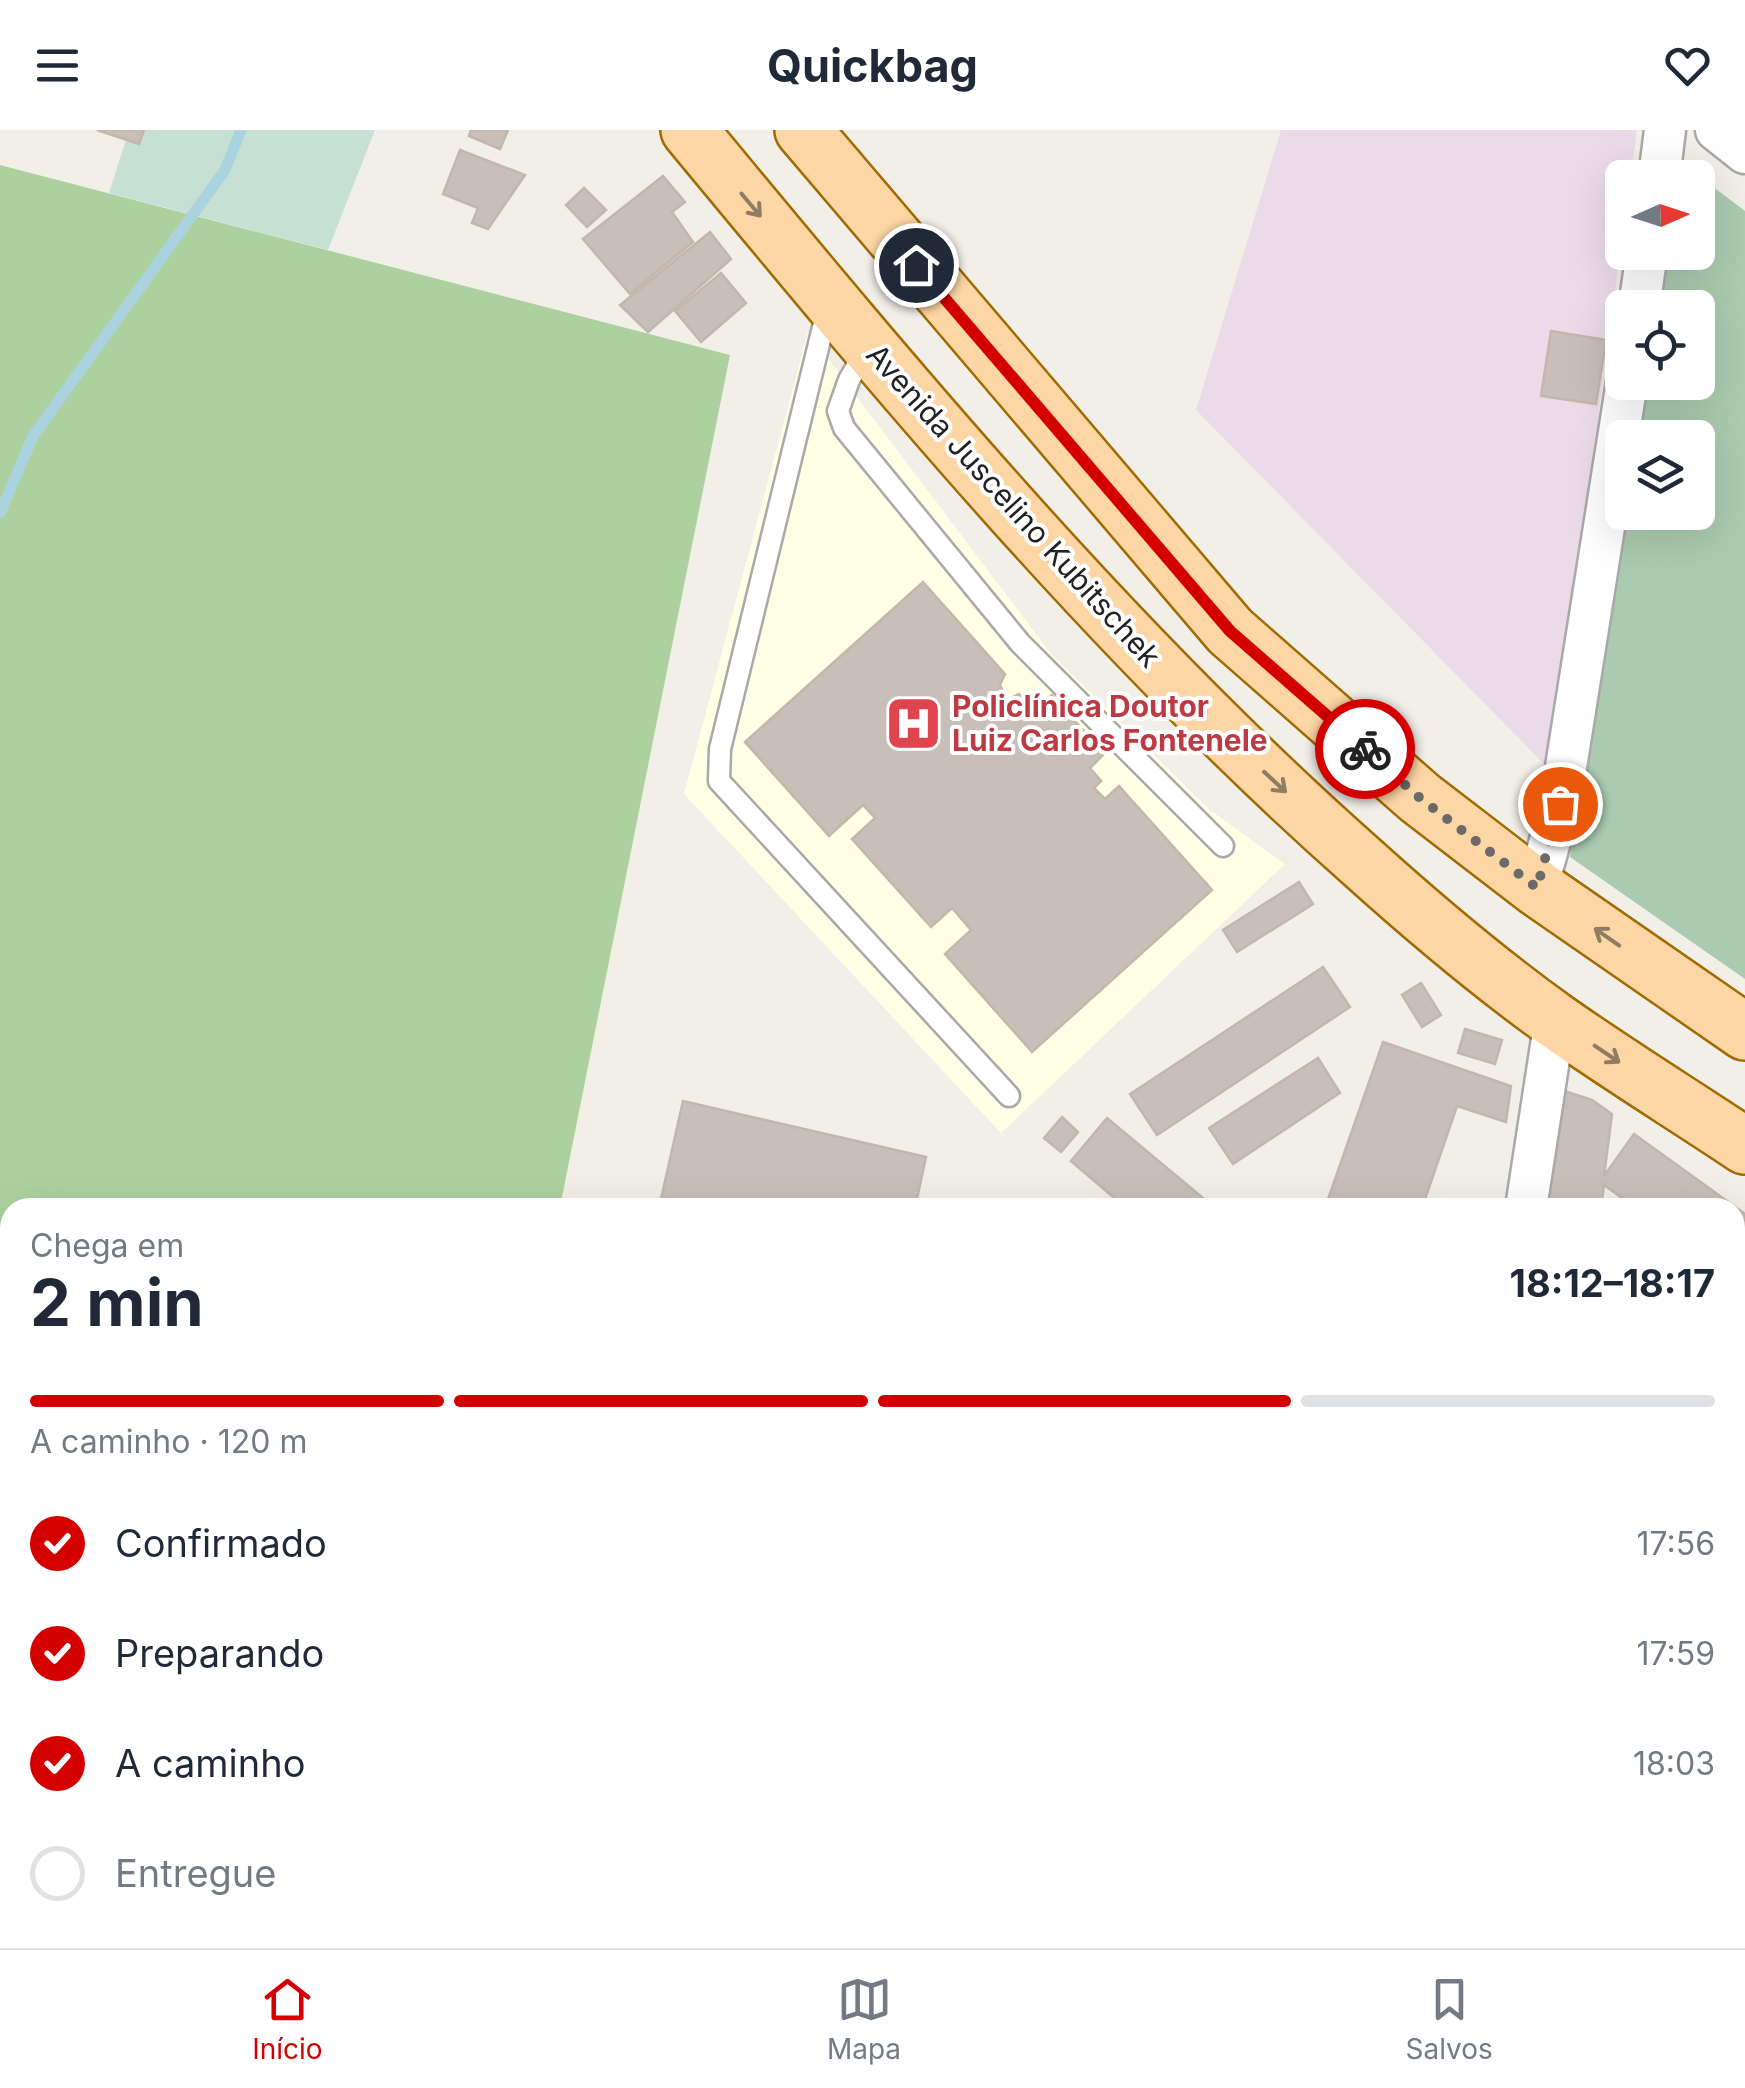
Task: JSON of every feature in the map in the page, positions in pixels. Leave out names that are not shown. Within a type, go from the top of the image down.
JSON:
[{"type":"main road","name":"Avenida Juscelino Kubitschek","points":[[688,130],[868,345],[1125,635],[1225,736],[1364,864],[1555,1020],[1745,1146]]},
{"type":"main road","points":[[803,130],[1230,631],[1420,798],[1537,888],[1745,1032]]},
{"type":"main road","points":[[1364,864],[1420,798]]},
{"type":"street","points":[[1661,160],[1665,130]]},
{"type":"street","points":[[1716,130],[1745,152]]},
{"type":"street","points":[[1537,888],[1560,804],[1624,400]]},
{"type":"street","points":[[1528,1198],[1555,1020]]},
{"type":"lane","points":[[830,300],[720,749],[719,780],[1009,1096]]},
{"type":"lane","points":[[868,345],[838,411],[844,428],[1020,643],[1223,846]]},
{"type":"shaded area","points":[[129,130],[375,130],[328,250],[109,193]]},
{"type":"shaded area","points":[[1281,130],[1637,130],[1633,160],[1605,160],[1605,270],[1618,270],[1615,290],[1605,290],[1605,366],[1551,771],[1196,410]]},
{"type":"shaded area","points":[[1715,188],[1745,211],[1745,979],[1570,857],[1616,530],[1715,530],[1715,420],[1633,420],[1635,400],[1715,400],[1715,290],[1652,290],[1654,270],[1715,270]]},
{"type":"shaded area","name":"Policlínica Doutor Luiz Carlos Fontenele","points":[[808,332],[1051,654],[1210,810],[1285,864],[1001,1133],[684,794]]},
{"type":"green space","points":[[0,165],[730,355],[562,1198],[0,1198]]},
{"type":"building","points":[[97,130],[144,130],[139,144]]},
{"type":"building","points":[[471,130],[508,130],[500,149],[469,136]]},
{"type":"building","points":[[460,150],[525,175],[488,229],[472,223],[478,208],[443,194]]},
{"type":"building","points":[[663,176],[685,202],[672,212],[693,242],[630,294],[583,239]]},
{"type":"building","points":[[584,188],[606,210],[587,227],[566,205]]},
{"type":"building","points":[[710,232],[731,259],[648,332],[620,305]]},
{"type":"building","points":[[721,273],[746,303],[701,342],[675,311]]},
{"type":"building","points":[[1551,331],[1605,340],[1596,404],[1541,396]]},
{"type":"building","points":[[923,582],[1005,674],[1000,685],[1007,700],[1019,694],[1034,711],[1052,695],[1104,754],[1090,768],[1101,781],[1094,788],[1105,799],[1119,786],[1212,890],[1032,1052],[945,954],[971,930],[952,908],[931,927],[852,839],[875,818],[863,805],[829,836],[745,742]]},
{"type":"building","points":[[1299,882],[1313,904],[1237,952],[1223,930]]},
{"type":"building","points":[[1323,967],[1350,1007],[1157,1135],[1130,1094]]},
{"type":"building","points":[[1421,983],[1441,1015],[1422,1027],[1402,995]]},
{"type":"building","points":[[1465,1029],[1502,1040],[1495,1064],[1458,1053]]},
{"type":"building","points":[[1383,1042],[1511,1086],[1506,1122],[1457,1106],[1425,1198],[1328,1198]]},
{"type":"building","points":[[1318,1058],[1340,1093],[1233,1164],[1209,1128]]},
{"type":"building","points":[[1552,1087],[1592,1100],[1612,1114],[1604,1176],[1634,1134],[1723,1198],[1622,1198],[1604,1185],[1602,1198],[1537,1198]]},
{"type":"building","points":[[683,1101],[926,1157],[917,1198],[661,1198]]},
{"type":"building","points":[[1062,1117],[1078,1132],[1061,1152],[1044,1138]]},
{"type":"building","points":[[1107,1118],[1203,1198],[1114,1198],[1071,1161]]},
{"type":"waterway","points":[[0,513],[33,436],[225,170],[241,130]]},
{"type":"way so far","points":[[1365,749],[1420,798],[1537,888],[1560,804]]},
{"type":"place","name":"Policlínica Doutor Luiz Carlos Fontenele","points":[[913,724]]},
{"type":"route","points":[[916,265],[1230,631],[1365,749]]}]
